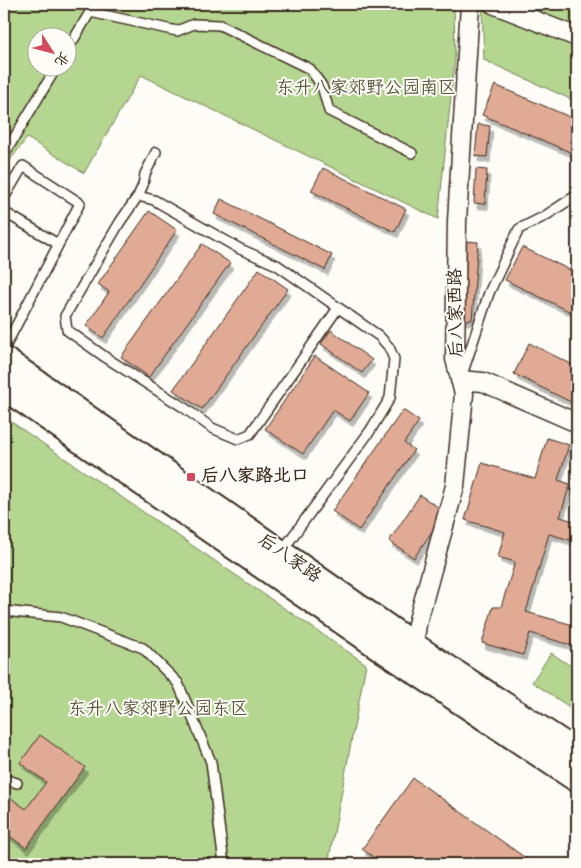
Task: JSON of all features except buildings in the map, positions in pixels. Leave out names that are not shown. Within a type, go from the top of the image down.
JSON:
[{"type":"main road","name":"后八家路","points":[[4,360],[414,646],[577,752]]},
{"type":"main road","name":"后八家路","points":[[4,387],[384,650],[577,779]]},
{"type":"street","name":"后八家西路","points":[[414,646],[418,624],[455,486],[464,394],[455,359],[456,221],[470,4]]},
{"type":"street","points":[[493,4],[577,37]]},
{"type":"street","points":[[460,380],[483,382],[577,423]]},
{"type":"lane","points":[[78,32],[90,12],[177,31],[194,24],[220,25],[310,69],[322,86],[329,111],[412,153]]},
{"type":"lane","points":[[4,155],[50,78]]},
{"type":"lane","points":[[156,152],[145,174],[143,186],[138,196],[120,222],[64,316],[67,330],[105,358],[183,407],[212,428],[238,440],[250,434],[338,308]]},
{"type":"lane","points":[[4,198],[23,166],[80,203],[4,349]]},
{"type":"lane","points":[[460,380],[489,293],[518,229],[545,216],[577,195]]},
{"type":"lane","points":[[138,196],[154,200],[240,249],[277,266],[379,336],[389,347],[394,359],[390,398],[370,431],[280,553]]},
{"type":"lane","points":[[4,212],[58,244]]},
{"type":"lane","points":[[4,611],[61,617],[143,648],[178,683],[211,762],[224,864]]},
{"type":"lane","points":[[4,779],[17,784]]},
{"type":"green space","name":"东升八家郊野公园南区","points":[[4,4],[454,4],[455,58],[438,219],[141,75],[84,173],[27,138],[4,168]]},
{"type":"green space","points":[[482,4],[577,4],[577,102],[484,60]]},
{"type":"green space","name":"东升八家郊野公园东区","points":[[4,417],[366,664],[328,864],[4,864]]},
{"type":"green space","points":[[551,653],[577,670],[577,712],[532,682]]},
{"type":"place","name":"后八家路北口","points":[[191,477]]}]
